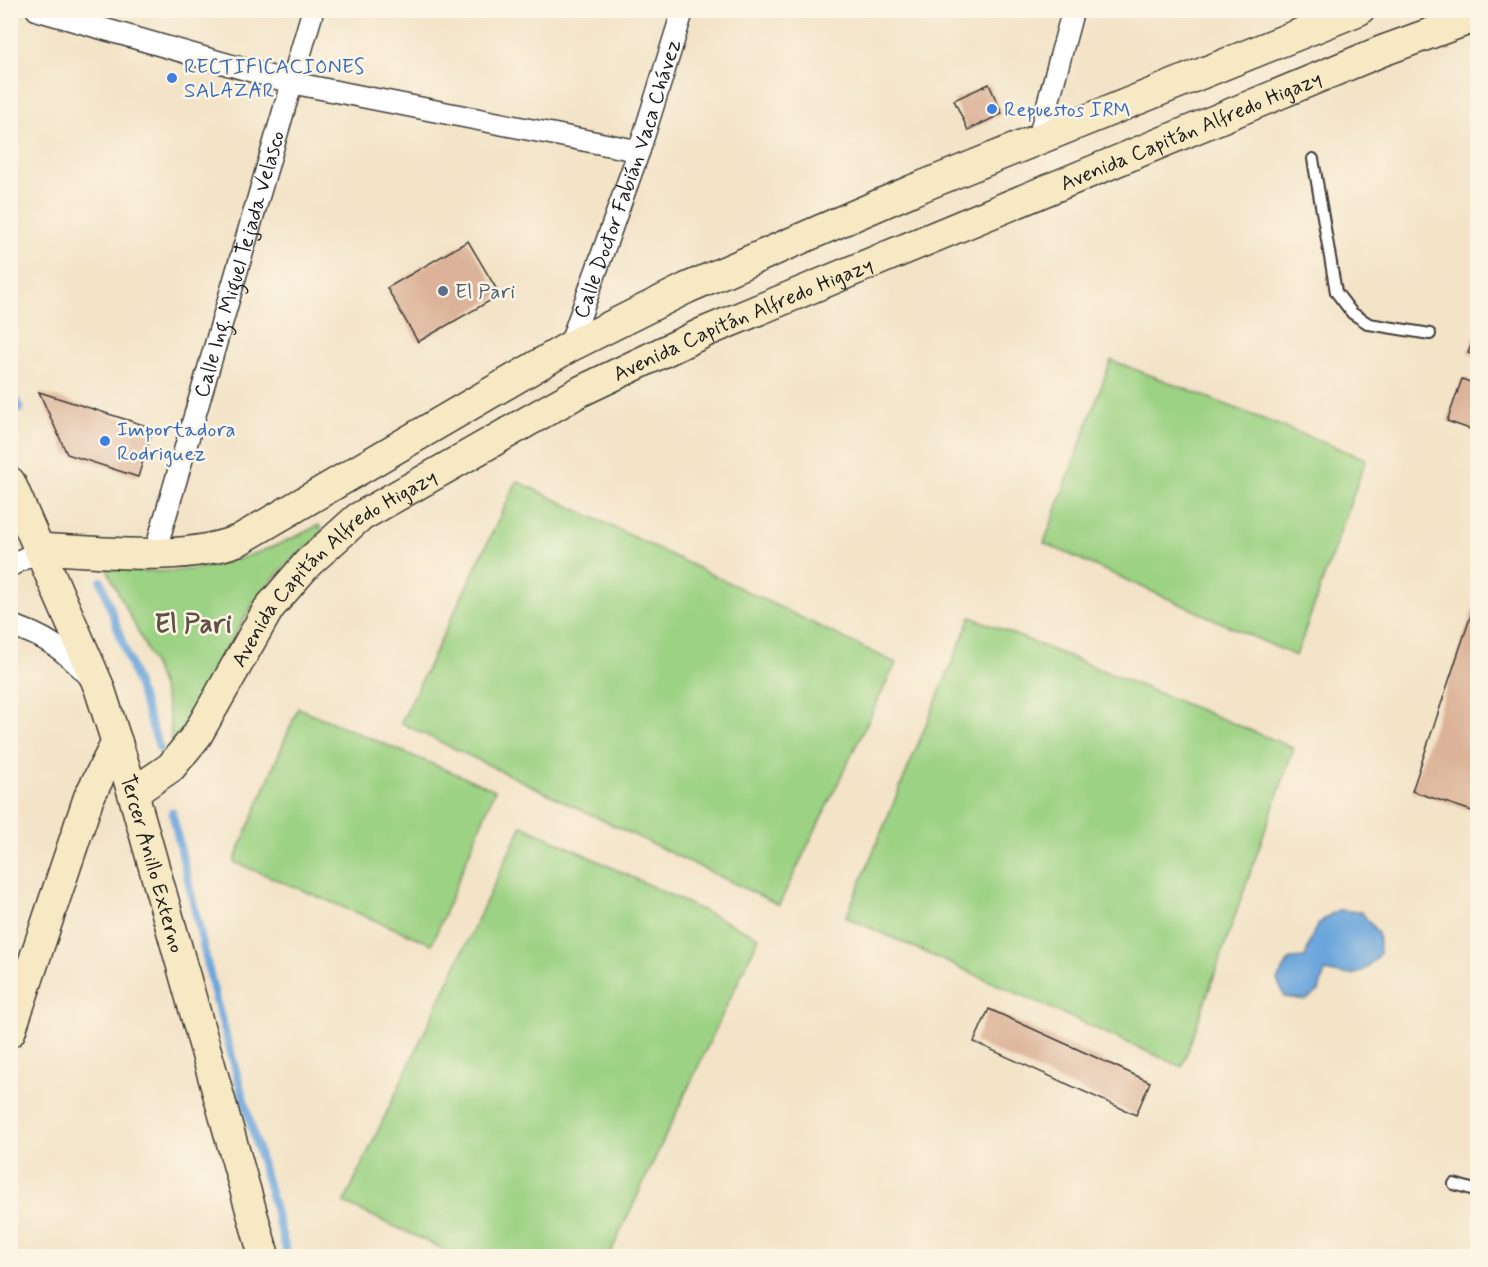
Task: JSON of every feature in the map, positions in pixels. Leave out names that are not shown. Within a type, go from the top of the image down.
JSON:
[{"type":"street","points":[[37,10],[292,83],[639,151]]},
{"type":"street","name":"Calle Ing. Miguel Tejada Velasco","points":[[155,552],[314,10]]},
{"type":"street","name":"Calle Doctor Fabián Vaca Chávez","points":[[569,347],[639,151],[683,10]]},
{"type":"street","points":[[1038,140],[1073,10]]},
{"type":"street","name":"Avenida Capitán Alfredo Higazy","points":[[10,566],[42,549],[155,552],[217,549],[239,540],[569,347],[698,284],[913,190],[1359,10]]},
{"type":"street","name":"Avenida Capitán Alfredo Higazy","points":[[133,793],[171,767],[197,735],[268,608],[308,563],[358,518],[581,391],[705,332],[1360,60],[1478,16]]},
{"type":"street","name":"Tercer Anillo Externo","points":[[10,482],[42,549],[99,687],[133,793],[264,1257]]},
{"type":"street","points":[[10,625],[37,633],[66,653],[99,687]]},
{"type":"street","points":[[10,1032],[88,797],[117,742]]},
{"type":"lane","points":[[1313,159],[1336,292],[1352,313],[1369,324],[1430,334]]},
{"type":"lane","points":[[1454,1184],[1478,1191]]},
{"type":"green space","points":[[1111,360],[1366,459],[1296,656],[1044,543]]},
{"type":"green space","points":[[517,481],[896,663],[779,905],[401,723]]},
{"type":"green space","points":[[319,525],[324,534],[278,573],[248,613],[176,744],[171,740],[165,696],[157,674],[107,569],[111,566],[138,571],[165,572],[218,565],[269,548]]},
{"type":"green space","points":[[971,617],[1294,748],[1182,1067],[846,917]]},
{"type":"green space","points":[[298,708],[495,790],[432,944],[234,862]]},
{"type":"green space","points":[[522,825],[759,937],[609,1256],[458,1256],[344,1203]]},
{"type":"water","points":[[1338,910],[1361,912],[1378,933],[1380,954],[1367,968],[1356,974],[1325,971],[1319,991],[1306,1000],[1285,997],[1277,980],[1290,959],[1305,958],[1315,929],[1323,920]]},
{"type":"building","points":[[989,84],[1002,114],[968,130],[954,100]]},
{"type":"building","name":"El Pari","points":[[468,241],[500,295],[418,342],[387,288]]},
{"type":"building","points":[[1478,328],[1478,356],[1468,353]]},
{"type":"building","points":[[1462,379],[1478,385],[1478,432],[1447,421]]},
{"type":"building","name":"Importadora Rodriguez","points":[[39,392],[153,428],[138,477],[67,454]]},
{"type":"building","points":[[1478,594],[1478,813],[1412,791]]},
{"type":"building","points":[[989,1009],[1150,1082],[1136,1115],[974,1042]]},
{"type":"waterway","points":[[10,388],[20,409]]},
{"type":"waterway","points":[[101,581],[160,749]]},
{"type":"waterway","points":[[172,812],[216,1000],[288,1256]]},
{"type":"place","name":"RECTIFICACIONES SALAZAR","points":[[172,78]]},
{"type":"place","name":"Repuestos IRM","points":[[992,109]]},
{"type":"place","name":"El Pari","points":[[443,291]]},
{"type":"place","name":"Importadora Rodriguez","points":[[105,441]]},
{"type":"district","name":"El Pari","points":[[193,623]]}]
